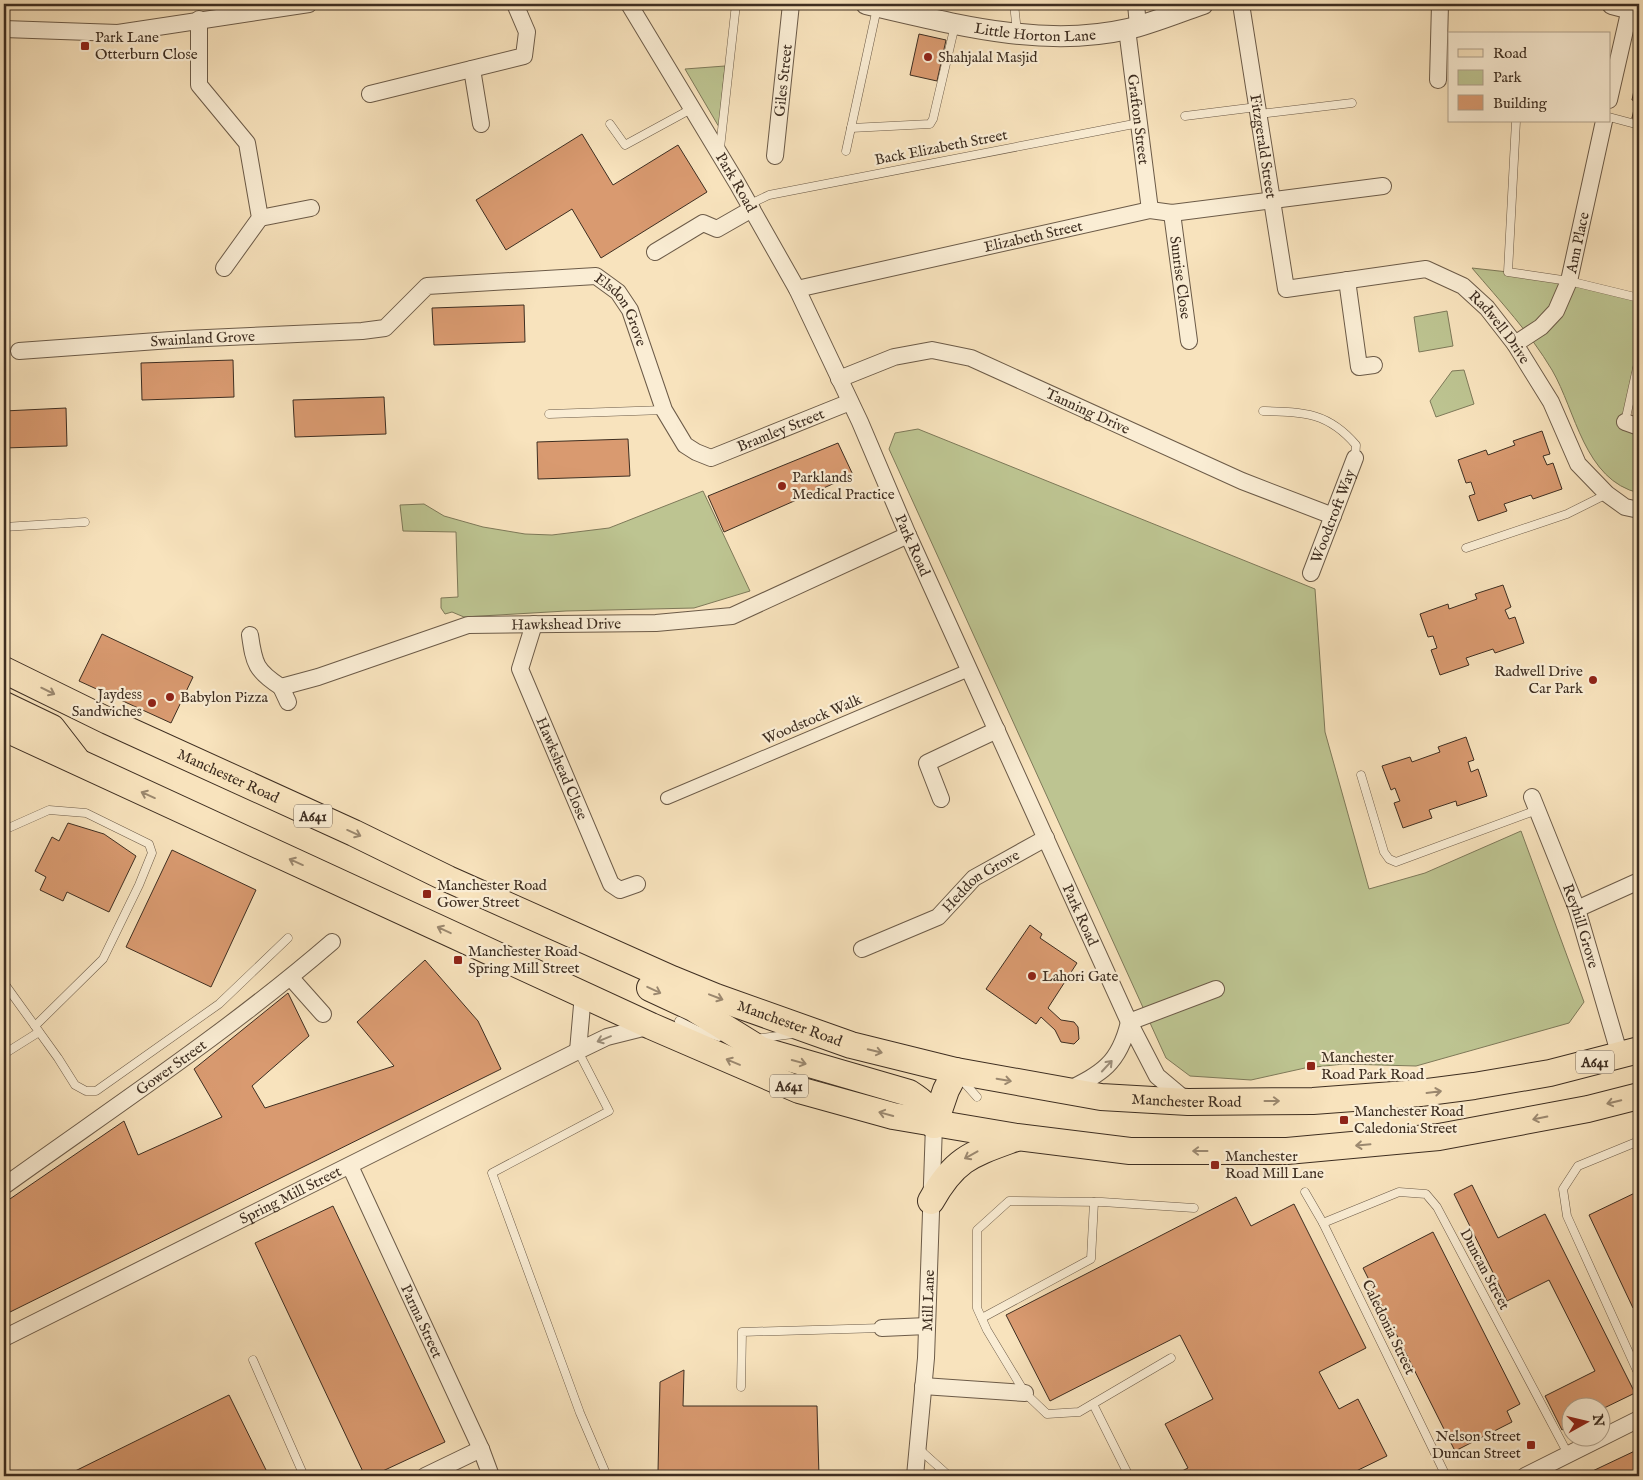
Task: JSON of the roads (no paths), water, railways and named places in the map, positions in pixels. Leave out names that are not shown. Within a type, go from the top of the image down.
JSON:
[{"type":"main road","name":"Manchester Road","points":[[4,670],[108,721],[354,833],[448,879],[707,994],[851,1045],[956,1071],[1101,1097],[1188,1102],[1313,1101],[1420,1093],[1528,1077],[1630,1053]]},
{"type":"main road","points":[[4,705],[52,728],[78,762]]},
{"type":"main road","name":"A641","points":[[4,728],[651,1026],[799,1090],[934,1125],[1017,1138],[1130,1151],[1305,1150],[1440,1138],[1588,1109],[1639,1096]]},
{"type":"main road","points":[[572,933],[606,967],[693,1008],[742,1040],[780,1057],[909,1093],[925,1103],[932,1113],[934,1125]]},
{"type":"main road","points":[[934,1125],[946,1090],[956,1071]]},
{"type":"main road","points":[[930,1201],[959,1162],[973,1154],[1017,1138]]},
{"type":"street","points":[[4,29],[118,33],[199,19],[258,13],[310,4]]},
{"type":"street","points":[[370,94],[524,56],[527,32],[515,4]]},
{"type":"street","name":"Park Road","points":[[629,4],[693,108],[797,290],[850,402],[908,536],[1129,1022],[1156,1076],[1188,1102]]},
{"type":"street","name":"Giles Street","points":[[775,156],[791,4]]},
{"type":"street","name":"Grafton Street","points":[[1136,4],[1132,27],[1139,123],[1150,210]]},
{"type":"street","name":"Little Horton Lane","points":[[872,5],[903,8],[956,25],[1018,33],[1075,35],[1132,27],[1203,4]]},
{"type":"street","name":"Fitzgerald Street","points":[[1241,4],[1286,289]]},
{"type":"street","points":[[1440,4],[1444,80]]},
{"type":"street","points":[[1610,95],[1628,7]]},
{"type":"street","points":[[199,19],[199,85],[247,143],[260,218]]},
{"type":"street","points":[[472,69],[481,124]]},
{"type":"street","name":"Ann Place","points":[[1515,344],[1541,327],[1556,311],[1568,281],[1604,122]]},
{"type":"street","name":"Elizabeth Street","points":[[797,290],[1150,210],[1172,213],[1383,186]]},
{"type":"street","points":[[655,252],[703,223],[717,229],[751,207]]},
{"type":"street","points":[[224,268],[260,218],[311,208]]},
{"type":"street","name":"Sunrise Close","points":[[1172,213],[1189,341]]},
{"type":"street","name":"Radwell Drive","points":[[1286,289],[1426,269],[1462,286],[1487,308],[1515,344],[1551,402],[1578,464],[1607,494],[1625,507],[1639,510]]},
{"type":"street","name":"Elsdon Grove","points":[[385,328],[427,286],[596,276],[618,292],[630,310],[664,410],[685,444],[696,452],[712,458]]},
{"type":"street","points":[[1347,280],[1359,368],[1374,365]]},
{"type":"street","name":"Swainland Grove","points":[[19,350],[185,339],[362,332],[385,328]]},
{"type":"street","name":"Tanning Drive","points":[[839,378],[894,357],[932,350],[971,358],[1242,481],[1333,516]]},
{"type":"street","name":"Bramley Street","points":[[712,458],[850,402]]},
{"type":"street","name":"Woodcroft Way","points":[[1311,573],[1355,458]]},
{"type":"street","name":"Hawkshead Drive","points":[[250,635],[254,662],[265,677],[285,694],[318,677],[468,625],[656,623],[732,616],[908,536]]},
{"type":"street","name":"Hawkshead Close","points":[[534,624],[520,669],[611,884],[620,890],[637,884]]},
{"type":"street","name":"Woodstock Walk","points":[[667,798],[969,670]]},
{"type":"street","points":[[940,799],[927,763],[997,730]]},
{"type":"street","name":"Reyhill Grove","points":[[1535,803],[1577,909],[1630,1053]]},
{"type":"street","name":"Heddon Grove","points":[[862,949],[938,917],[974,878],[1046,838]]},
{"type":"street","points":[[1577,909],[1639,881]]},
{"type":"street","name":"Gower Street","points":[[4,1186],[291,978],[332,942]]},
{"type":"street","points":[[291,978],[323,1014]]},
{"type":"street","points":[[1066,1091],[1098,1075],[1108,1067],[1120,1051],[1129,1022],[1216,989]]},
{"type":"street","points":[[578,1052],[583,994]]},
{"type":"street","name":"Spring Mill Street","points":[[4,1338],[607,1037],[651,1026]]},
{"type":"street","name":"Mill Lane","points":[[915,1476],[927,1326],[934,1125]]},
{"type":"street","name":"Parma Street","points":[[350,1166],[481,1449],[491,1476]]},
{"type":"street","points":[[882,1328],[927,1326]]},
{"type":"street","points":[[923,1386],[1025,1393]]},
{"type":"street","points":[[1525,1476],[1639,1419]]},
{"type":"street","points":[[425,1476],[481,1449]]},
{"type":"lane","points":[[719,153],[736,4]]},
{"type":"lane","points":[[1014,4],[1018,33]]},
{"type":"lane","points":[[846,151],[872,5]]},
{"type":"lane","points":[[851,128],[930,124],[933,120],[956,25]]},
{"type":"lane","points":[[1185,116],[1352,103]]},
{"type":"lane","points":[[610,124],[626,145],[693,108]]},
{"type":"lane","points":[[1610,117],[1639,125]]},
{"type":"lane","points":[[1516,122],[1508,272],[1568,281],[1639,298]]},
{"type":"lane","name":"Back Elizabeth Street","points":[[751,207],[769,195],[1139,123]]},
{"type":"lane","points":[[1632,425],[1639,360]]},
{"type":"lane","points":[[549,414],[664,410]]},
{"type":"lane","points":[[1263,411],[1316,415],[1347,435],[1356,445],[1355,458]]},
{"type":"lane","points":[[1466,548],[1567,514],[1607,494]]},
{"type":"lane","points":[[4,527],[85,522]]},
{"type":"lane","points":[[1361,775],[1384,852],[1389,859],[1396,862],[1535,803]]},
{"type":"lane","points":[[4,830],[49,810],[86,813],[149,844],[152,853],[139,885],[103,959],[37,1029],[4,1054]]},
{"type":"lane","points":[[4,983],[75,1085],[86,1091],[96,1091],[219,1004],[288,938]]},
{"type":"lane","points":[[680,1021],[697,1030],[722,1038],[742,1040],[812,1031]]},
{"type":"lane","points":[[578,1052],[609,1111],[492,1173],[580,1413],[607,1476]]},
{"type":"lane","points":[[956,1071],[964,1084],[977,1097]]},
{"type":"lane","points":[[1639,1141],[1578,1166],[1563,1189],[1567,1216],[1639,1375]]},
{"type":"lane","name":"Caledonia Street","points":[[1305,1192],[1323,1223],[1446,1476]]},
{"type":"lane","name":"Duncan Street","points":[[1323,1223],[1399,1192],[1426,1194],[1437,1207],[1568,1454]]},
{"type":"lane","points":[[1171,1358],[1079,1412],[1047,1414],[1025,1393],[977,1308],[977,1230],[1009,1201],[1094,1202],[1194,1208]]},
{"type":"lane","points":[[982,1318],[1091,1259],[1094,1202]]},
{"type":"lane","points":[[741,1387],[742,1332],[882,1328]]},
{"type":"lane","points":[[253,1360],[304,1476]]},
{"type":"lane","points":[[1092,1404],[1128,1476]]},
{"type":"lane","points":[[918,1448],[949,1476]]},
{"type":"place","name":"Park Lane Otterburn Close","points":[[85,46]]},
{"type":"place","name":"Shahjalal Masjid","points":[[928,57]]},
{"type":"place","name":"Parklands Medical Practice","points":[[782,486]]},
{"type":"place","name":"Radwell Drive Car Park","points":[[1593,680]]},
{"type":"place","name":"Babylon Pizza","points":[[170,697]]},
{"type":"place","name":"Jaydess Sandwiches","points":[[152,703]]},
{"type":"place","name":"Manchester Road Gower Street","points":[[427,894]]},
{"type":"place","name":"Manchester Road Spring Mill Street","points":[[458,960]]},
{"type":"place","name":"Lahori Gate","points":[[1032,976]]},
{"type":"place","name":"Manchester Road Park Road","points":[[1311,1066]]},
{"type":"place","name":"Manchester Road Caledonia Street","points":[[1344,1120]]},
{"type":"place","name":"Manchester Road Mill Lane","points":[[1215,1165]]},
{"type":"place","name":"Nelson Street Duncan Street","points":[[1531,1445]]}]
